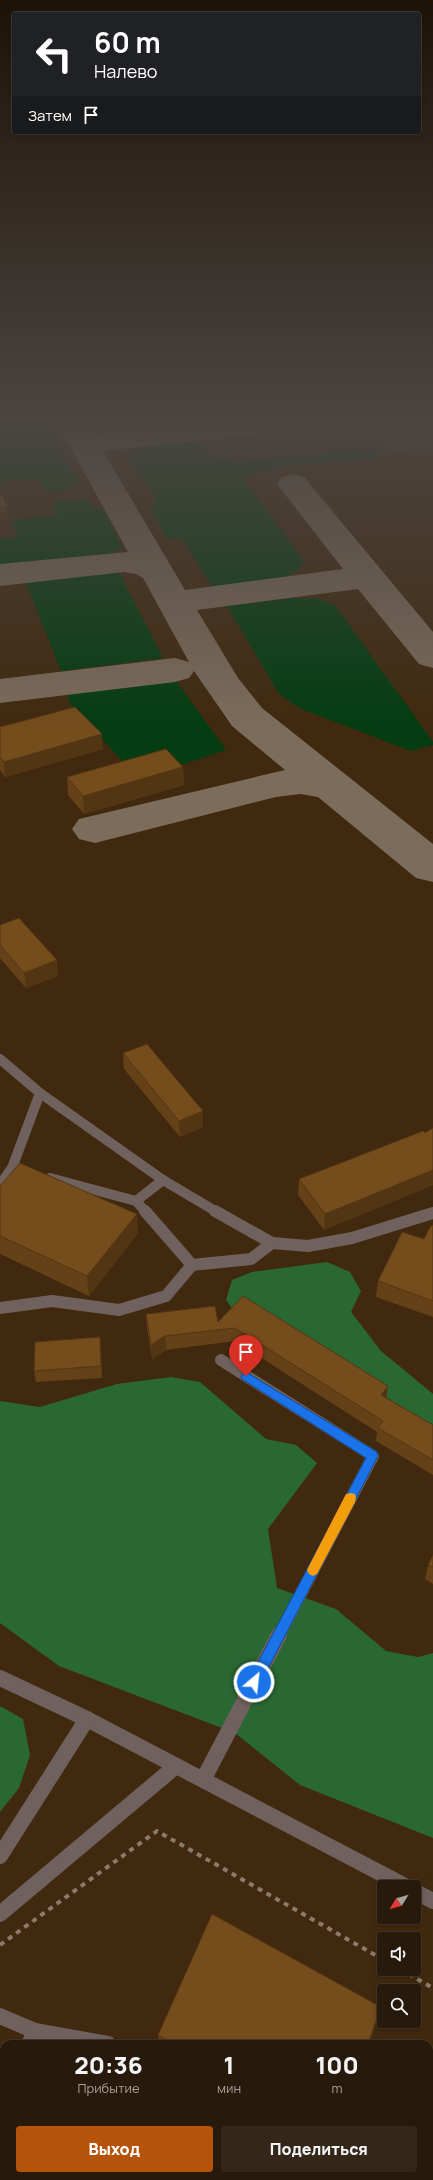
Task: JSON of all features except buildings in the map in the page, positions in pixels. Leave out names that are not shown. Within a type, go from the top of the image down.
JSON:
[{"type":"lane","points":[[0,1059],[40,1093],[163,1180],[238,1225],[272,1243],[308,1246],[352,1238],[433,1213]]},
{"type":"lane","points":[[0,1185],[12,1168],[40,1093]]},
{"type":"lane","points":[[12,1168],[136,1201],[192,1264]]},
{"type":"lane","points":[[136,1201],[163,1180]]},
{"type":"lane","points":[[0,1308],[52,1301],[119,1310],[166,1296],[192,1264],[251,1260],[272,1243]]},
{"type":"lane","points":[[202,1780],[373,1456],[221,1360]]},
{"type":"lane","points":[[0,1678],[87,1719],[394,1880]]},
{"type":"lane","points":[[0,1856],[87,1719]]},
{"type":"lane","points":[[0,1914],[176,1766]]},
{"type":"lane","points":[[421,1895],[433,1901]]},
{"type":"lane","points":[[0,2016],[32,2038],[57,2040]]},
{"type":"path","points":[[0,1945],[157,1831],[377,1956]]},
{"type":"path","points":[[412,1976],[433,1988]]},
{"type":"shaded area","points":[[0,527],[433,527],[433,2040],[0,2040]]},
{"type":"green space","points":[[14,527],[112,527],[122,547],[110,554],[0,566],[0,539],[18,537]]},
{"type":"green space","points":[[160,527],[279,527],[303,560],[299,569],[288,575],[263,583],[213,588],[182,538],[167,539]]},
{"type":"green space","points":[[115,565],[163,658],[61,671],[23,576]]},
{"type":"green space","points":[[292,598],[319,599],[335,605],[433,742],[433,745],[411,751],[299,708],[279,694],[227,606]]},
{"type":"green space","points":[[170,672],[226,750],[185,764],[126,765],[71,706],[64,685]]},
{"type":"green space","points":[[327,1262],[350,1272],[361,1291],[351,1312],[381,1351],[433,1394],[433,1439],[238,1316],[226,1300],[232,1280],[252,1272]]},
{"type":"green space","points":[[171,1377],[200,1382],[266,1439],[296,1445],[317,1463],[268,1529],[277,1588],[336,1609],[386,1651],[418,1657],[433,1653],[433,1838],[300,1785],[235,1733],[59,1666],[0,1623],[0,1401],[40,1407],[117,1384]]},
{"type":"green space","points":[[0,1706],[23,1719],[30,1755],[19,1788],[0,1812]]},
{"type":"taxiway","points":[[131,527],[157,572]]},
{"type":"taxiway","points":[[327,527],[367,577]]},
{"type":"taxiway","points":[[0,575],[124,562],[145,565],[157,572]]},
{"type":"taxiway","points":[[157,572],[221,683],[247,717],[433,868]]},
{"type":"taxiway","points":[[175,602],[367,577]]},
{"type":"taxiway","points":[[367,577],[433,656]]},
{"type":"taxiway","points":[[0,691],[175,670]]},
{"type":"taxiway","points":[[95,829],[275,784],[300,781],[329,785]]},
{"type":"slow traffic","points":[[313,1570],[351,1498]]},
{"type":"route","points":[[246,1376],[373,1456],[254,1682]]}]
